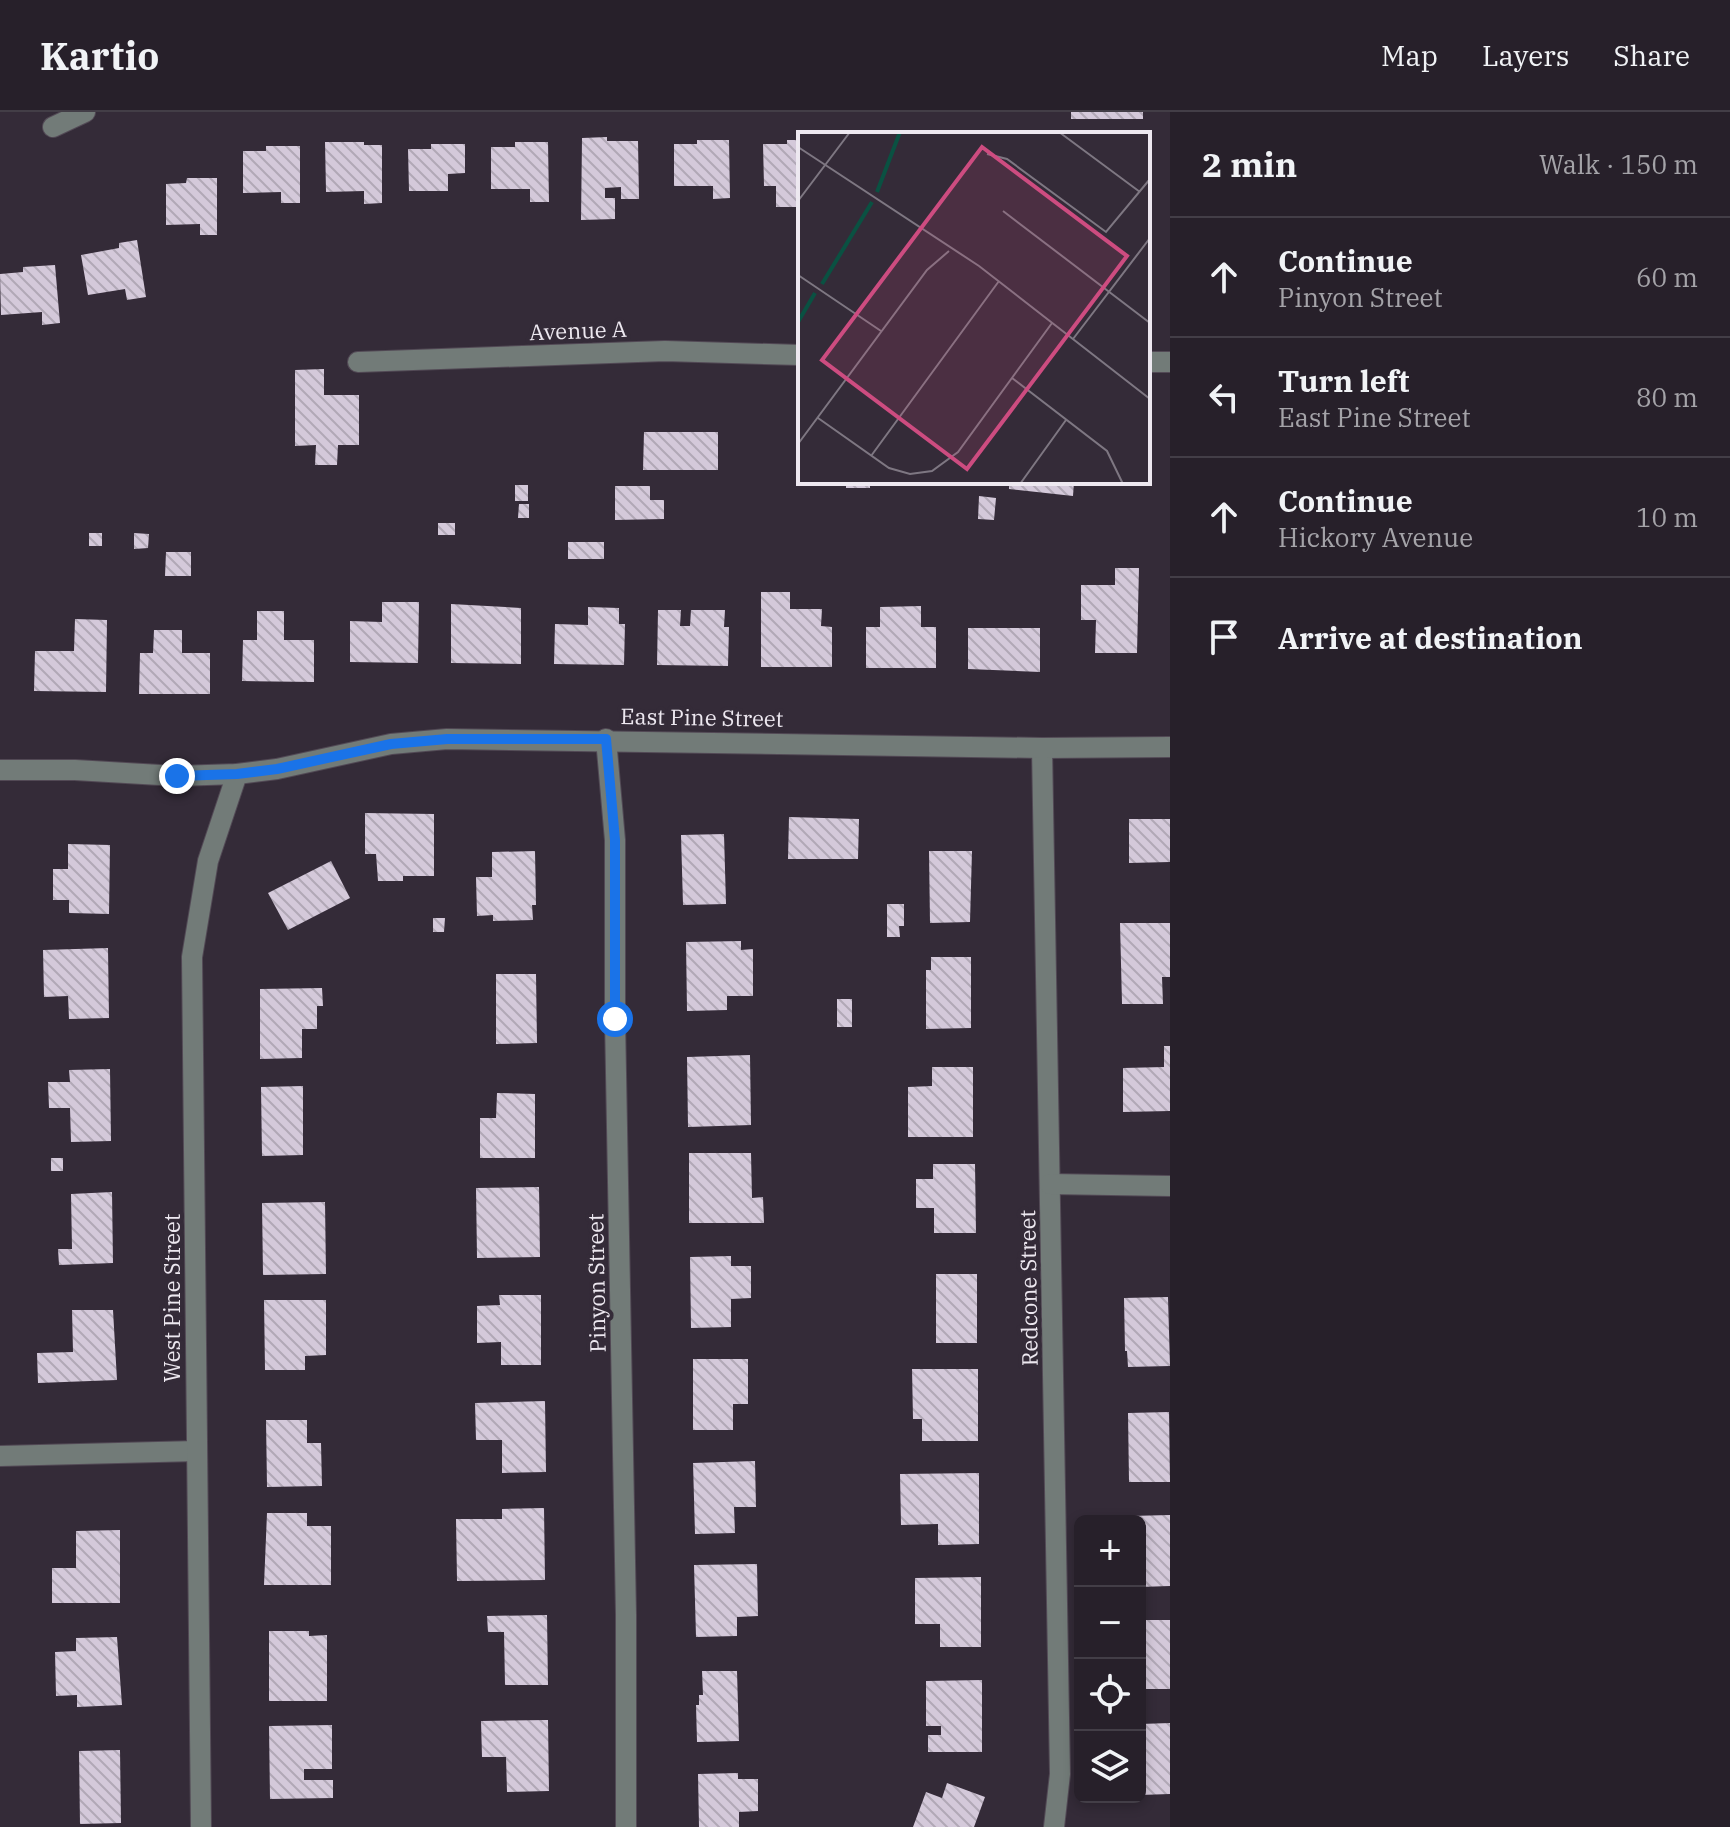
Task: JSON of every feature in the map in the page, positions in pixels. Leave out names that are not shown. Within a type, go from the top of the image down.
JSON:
[{"type":"street","points":[[53,127],[85,112]]},
{"type":"street","name":"Avenue A","points":[[358,362],[665,351],[798,355]]},
{"type":"street","name":"East Pine Street","points":[[0,770],[75,770],[177,776],[237,774],[277,769],[391,744],[447,739],[606,739],[1042,748],[1170,747]]},
{"type":"street","name":"Pinyon Street","points":[[606,739],[615,840],[626,1827]]},
{"type":"street","name":"Redcone Street","points":[[1042,748],[1060,1774],[1054,1827]]},
{"type":"street","name":"West Pine Street","points":[[201,1827],[192,957],[208,861],[237,774]]},
{"type":"street","points":[[1050,1184],[1170,1186]]},
{"type":"street","points":[[0,1456],[197,1451]]},
{"type":"building","points":[[1071,112],[1143,112],[1143,119],[1071,119]]},
{"type":"building","points":[[607,137],[607,141],[638,141],[639,199],[621,199],[621,187],[605,188],[605,198],[615,198],[615,219],[581,220],[582,138]]},
{"type":"building","points":[[697,140],[729,140],[730,198],[713,199],[713,186],[674,186],[674,144],[697,144]]},
{"type":"building","points":[[787,140],[798,140],[798,207],[776,207],[776,186],[764,186],[763,144],[787,144]]},
{"type":"building","points":[[325,142],[382,145],[382,203],[364,204],[364,191],[326,192]]},
{"type":"building","points":[[515,142],[548,142],[549,202],[530,202],[530,189],[491,189],[491,147],[515,147]]},
{"type":"building","points":[[431,144],[465,144],[465,173],[448,174],[448,191],[409,191],[408,149],[431,149]]},
{"type":"building","points":[[266,146],[300,146],[300,203],[281,203],[281,192],[243,193],[243,151],[266,151]]},
{"type":"building","points":[[187,178],[217,178],[217,235],[200,235],[200,224],[166,225],[166,184],[186,183]]},
{"type":"building","points":[[137,240],[146,297],[127,300],[125,289],[88,295],[81,255],[119,248],[119,243]]},
{"type":"building","points":[[55,265],[60,323],[42,325],[42,312],[1,315],[0,274],[23,272],[23,267]]},
{"type":"building","points":[[324,369],[324,395],[359,395],[359,445],[338,445],[337,465],[315,465],[316,445],[295,446],[295,370]]},
{"type":"building","points":[[644,432],[718,432],[718,470],[643,470]]},
{"type":"building","points":[[846,484],[870,484],[870,488],[846,488]]},
{"type":"building","points":[[1009,484],[1074,484],[1073,496],[1009,489]]},
{"type":"building","points":[[515,485],[528,485],[528,501],[515,501]]},
{"type":"building","points":[[615,486],[650,486],[650,500],[664,500],[664,519],[615,520]]},
{"type":"building","points":[[979,496],[996,498],[994,520],[978,519]]},
{"type":"building","points":[[519,504],[529,504],[529,518],[518,518]]},
{"type":"building","points":[[438,523],[455,523],[455,535],[438,535]]},
{"type":"building","points":[[89,533],[102,533],[102,546],[89,546]]},
{"type":"building","points":[[134,533],[149,534],[148,548],[134,549]]},
{"type":"building","points":[[568,542],[604,542],[604,559],[568,559]]},
{"type":"building","points":[[166,552],[191,552],[191,576],[165,576]]},
{"type":"building","points":[[1115,568],[1139,568],[1137,653],[1095,653],[1096,620],[1081,620],[1081,585],[1115,585]]},
{"type":"building","points":[[761,592],[790,592],[790,609],[822,609],[821,626],[832,627],[832,667],[761,667]]},
{"type":"building","points":[[382,602],[419,602],[418,663],[350,662],[350,621],[382,622]]},
{"type":"building","points":[[451,604],[521,608],[521,664],[451,663]]},
{"type":"building","points":[[921,606],[921,627],[936,627],[936,668],[866,668],[866,627],[880,627],[880,607]]},
{"type":"building","points":[[588,607],[619,608],[619,624],[625,624],[624,665],[554,664],[555,624],[588,625]]},
{"type":"building","points":[[658,610],[681,610],[680,626],[690,626],[691,610],[725,610],[724,627],[729,627],[728,666],[657,665]]},
{"type":"building","points":[[257,611],[284,611],[284,640],[314,640],[314,682],[242,681],[243,640],[257,640]]},
{"type":"building","points":[[75,619],[107,620],[106,692],[34,691],[35,651],[74,651]]},
{"type":"building","points":[[968,628],[1040,628],[1040,672],[968,669]]},
{"type":"building","points":[[154,630],[182,630],[182,653],[210,653],[210,694],[139,694],[140,653],[153,653]]},
{"type":"building","points":[[365,813],[434,814],[434,876],[403,876],[403,881],[378,881],[376,854],[365,854]]},
{"type":"building","points":[[789,817],[859,819],[858,859],[788,859]]},
{"type":"building","points":[[1129,819],[1170,819],[1170,862],[1129,863]]},
{"type":"building","points":[[724,834],[726,904],[683,905],[681,835]]},
{"type":"building","points":[[68,844],[110,845],[109,914],[69,913],[69,900],[53,900],[53,869],[68,869]]},
{"type":"building","points":[[535,851],[536,905],[532,905],[533,920],[493,921],[493,915],[477,916],[476,877],[492,877],[492,852]]},
{"type":"building","points":[[929,851],[972,851],[970,922],[930,923]]},
{"type":"building","points":[[331,861],[350,898],[288,930],[268,893]]},
{"type":"building","points":[[887,904],[904,904],[904,926],[899,926],[900,937],[887,937]]},
{"type":"building","points":[[433,918],[445,918],[444,932],[433,932]]},
{"type":"building","points":[[1120,923],[1170,923],[1170,977],[1162,977],[1163,1004],[1122,1004]]},
{"type":"building","points":[[741,941],[741,950],[753,949],[753,996],[727,996],[727,1010],[687,1011],[686,942]]},
{"type":"building","points":[[108,948],[109,1018],[69,1019],[68,996],[44,997],[43,950]]},
{"type":"building","points":[[931,957],[971,957],[971,1028],[926,1029],[926,970],[931,970]]},
{"type":"building","points":[[496,974],[536,974],[537,1043],[496,1044]]},
{"type":"building","points":[[322,988],[323,1006],[317,1006],[317,1029],[302,1029],[302,1058],[260,1059],[260,989]]},
{"type":"building","points":[[837,999],[852,999],[852,1027],[837,1027]]},
{"type":"building","points":[[1164,1046],[1170,1046],[1170,1111],[1123,1112],[1123,1068],[1164,1067]]},
{"type":"building","points":[[750,1055],[751,1125],[688,1127],[687,1057]]},
{"type":"building","points":[[932,1067],[973,1067],[973,1137],[908,1137],[908,1087],[932,1086]]},
{"type":"building","points":[[110,1069],[111,1141],[71,1142],[70,1108],[49,1108],[48,1082],[70,1082],[69,1070]]},
{"type":"building","points":[[303,1086],[303,1155],[262,1156],[261,1087]]},
{"type":"building","points":[[497,1093],[535,1094],[535,1158],[480,1158],[480,1118],[496,1118]]},
{"type":"building","points":[[689,1153],[751,1153],[752,1198],[763,1197],[764,1223],[689,1223]]},
{"type":"building","points":[[51,1158],[63,1158],[63,1171],[51,1171]]},
{"type":"building","points":[[933,1164],[975,1164],[976,1233],[934,1233],[934,1208],[916,1208],[916,1179],[933,1179]]},
{"type":"building","points":[[539,1187],[540,1257],[477,1258],[476,1188]]},
{"type":"building","points":[[112,1192],[113,1263],[59,1265],[58,1249],[72,1249],[71,1194]]},
{"type":"building","points":[[325,1202],[326,1274],[263,1275],[262,1203]]},
{"type":"building","points":[[731,1256],[731,1266],[751,1266],[751,1298],[731,1299],[731,1327],[691,1328],[690,1257]]},
{"type":"building","points":[[936,1274],[977,1274],[977,1343],[936,1343]]},
{"type":"building","points":[[499,1295],[541,1295],[541,1365],[501,1365],[501,1342],[477,1343],[477,1306],[500,1305]]},
{"type":"building","points":[[1168,1297],[1170,1366],[1128,1367],[1124,1298]]},
{"type":"building","points":[[264,1300],[326,1300],[326,1355],[305,1356],[305,1370],[265,1370]]},
{"type":"building","points":[[72,1310],[113,1310],[117,1380],[38,1383],[37,1353],[73,1352]]},
{"type":"building","points":[[693,1359],[748,1359],[748,1404],[733,1404],[733,1430],[693,1430]]},
{"type":"building","points":[[912,1369],[978,1369],[978,1441],[922,1441],[922,1419],[913,1419]]},
{"type":"building","points":[[545,1401],[546,1472],[502,1473],[502,1440],[476,1440],[475,1403]]},
{"type":"building","points":[[1169,1412],[1170,1482],[1129,1482],[1128,1413]]},
{"type":"building","points":[[266,1420],[307,1420],[307,1443],[321,1443],[322,1486],[267,1487]]},
{"type":"building","points":[[755,1461],[756,1507],[734,1507],[735,1533],[695,1534],[693,1463]]},
{"type":"building","points":[[979,1473],[979,1544],[938,1545],[938,1524],[901,1525],[900,1474]]},
{"type":"building","points":[[544,1508],[545,1580],[457,1581],[456,1519],[502,1519],[502,1509]]},
{"type":"building","points":[[267,1513],[307,1513],[307,1526],[331,1526],[331,1585],[264,1585]]},
{"type":"building","points":[[1170,1515],[1170,1586],[1146,1587],[1146,1516]]},
{"type":"building","points":[[120,1530],[120,1603],[52,1603],[52,1568],[76,1568],[76,1531]]},
{"type":"building","points":[[757,1564],[758,1616],[737,1617],[737,1636],[696,1637],[694,1565]]},
{"type":"building","points":[[981,1577],[981,1647],[940,1647],[940,1624],[915,1624],[915,1578]]},
{"type":"building","points":[[547,1615],[548,1685],[505,1685],[504,1632],[488,1632],[487,1616]]},
{"type":"building","points":[[1146,1620],[1170,1620],[1170,1689],[1146,1689]]},
{"type":"building","points":[[269,1631],[309,1631],[309,1636],[327,1635],[327,1701],[269,1701]]},
{"type":"building","points":[[117,1637],[122,1705],[77,1707],[77,1695],[56,1696],[55,1652],[76,1651],[76,1638]]},
{"type":"building","points":[[702,1671],[737,1671],[739,1741],[697,1742],[696,1705],[699,1705],[699,1695],[703,1695]]},
{"type":"building","points":[[982,1680],[982,1752],[928,1752],[928,1735],[941,1735],[941,1726],[926,1726],[926,1681]]},
{"type":"building","points":[[548,1720],[549,1791],[507,1792],[506,1757],[482,1757],[481,1721]]},
{"type":"building","points":[[1170,1723],[1170,1794],[1146,1795],[1146,1724]]},
{"type":"building","points":[[332,1725],[332,1769],[304,1769],[304,1780],[333,1780],[333,1798],[270,1799],[269,1726]]},
{"type":"building","points":[[120,1750],[121,1823],[80,1824],[79,1751]]},
{"type":"building","points":[[738,1773],[738,1779],[758,1779],[758,1811],[739,1812],[739,1827],[699,1827],[698,1774]]},
{"type":"building","points":[[947,1783],[985,1797],[974,1827],[913,1827],[926,1792],[942,1798]]},
{"type":"route","points":[[177,776],[277,769],[391,744],[447,739],[606,739],[615,840],[615,1019]]}]
